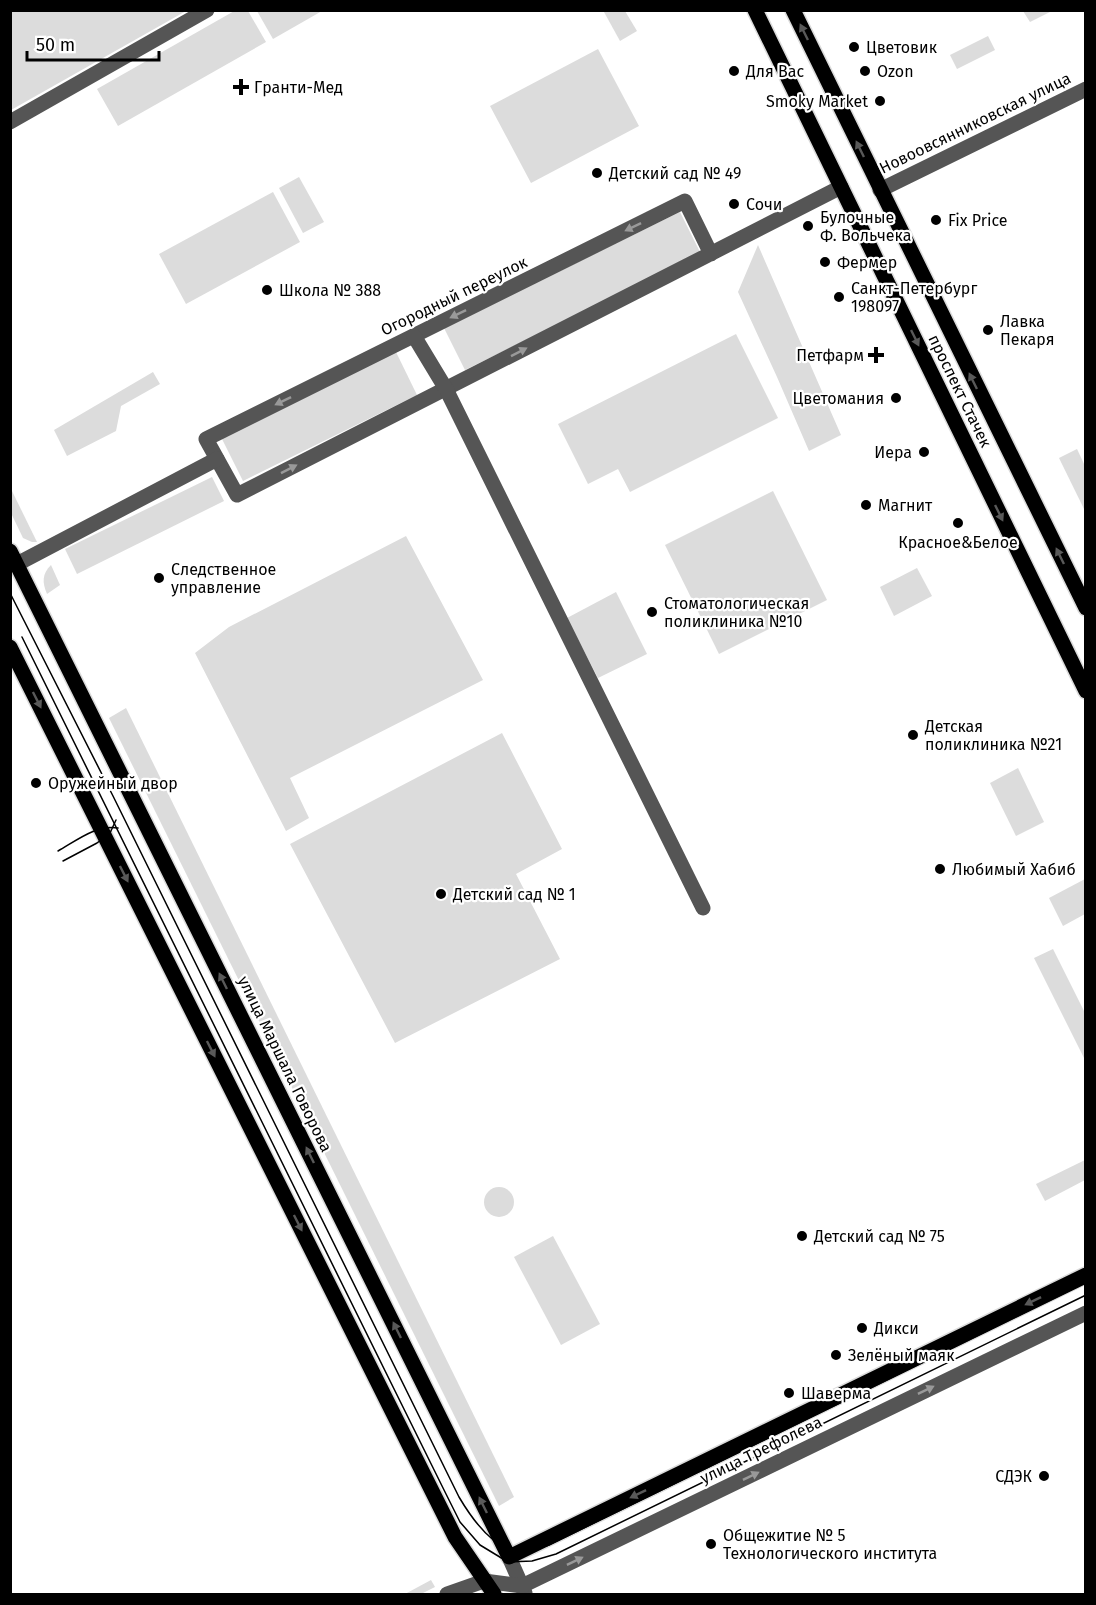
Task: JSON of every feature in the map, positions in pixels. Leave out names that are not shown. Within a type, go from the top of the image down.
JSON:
[{"type":"main road","name":"проспект Стачек","points":[[755,10],[1086,691]]},
{"type":"main road","name":"проспект Стачек","points":[[793,10],[1086,608]]},
{"type":"main road","name":"улица Маршала Говорова","points":[[14,558],[509,1557]]},
{"type":"main road","points":[[12,656],[452,1532],[494,1594]]},
{"type":"main road","name":"улица Трефолева","points":[[509,1557],[1086,1275]]},
{"type":"street","points":[[10,122],[207,10]]},
{"type":"street","name":"Новоовсянниковская улица","points":[[880,190],[1086,89]]},
{"type":"street","name":"Огородный переулок","points":[[711,254],[685,201],[206,439],[237,495],[711,254],[841,187]]},
{"type":"street","points":[[414,336],[446,389],[704,908]]},
{"type":"street","points":[[14,558],[217,459]]},
{"type":"street","name":"улица Трефолева","points":[[524,1590],[1086,1313]]},
{"type":"street","name":"улица Маршала Говорова","points":[[509,1557],[524,1590]]},
{"type":"street","points":[[447,1594],[484,1581],[524,1590]]},
{"type":"shaded area","points":[[11,10],[186,10],[186,11],[11,110]]},
{"type":"shaded area","points":[[236,10],[248,11],[266,42],[118,126],[97,89]]},
{"type":"shaded area","points":[[607,10],[625,11],[637,31],[620,41],[604,12]]},
{"type":"shaded area","points":[[257,11],[322,11],[273,39]]},
{"type":"shaded area","points":[[1023,11],[1052,11],[1030,22]]},
{"type":"shaded area","points":[[988,36],[995,50],[957,69],[950,55]]},
{"type":"shaded area","points":[[598,49],[639,126],[531,183],[490,106]]},
{"type":"shaded area","points":[[299,177],[324,222],[303,233],[279,188]]},
{"type":"shaded area","points":[[273,192],[300,242],[186,304],[159,254]]},
{"type":"shaded area","points":[[680,212],[701,254],[465,370],[444,328]]},
{"type":"shaded area","points":[[758,245],[841,435],[809,451],[738,292]]},
{"type":"shaded area","points":[[736,334],[778,418],[630,492],[618,469],[588,484],[558,424]]},
{"type":"shaded area","points":[[396,352],[417,395],[243,481],[221,437]]},
{"type":"shaded area","points":[[153,372],[160,384],[121,406],[116,431],[67,456],[54,430]]},
{"type":"shaded area","points":[[1077,449],[1085,466],[1085,511],[1059,458]]},
{"type":"shaded area","points":[[212,477],[224,501],[77,574],[65,549]]},
{"type":"shaded area","points":[[11,489],[37,542],[23,538],[11,513]]},
{"type":"shaded area","points":[[773,491],[827,600],[719,654],[665,545]]},
{"type":"shaded area","points":[[406,536],[483,680],[290,778],[309,818],[286,831],[195,653],[229,627]]},
{"type":"shaded area","points":[[51,565],[60,585],[47,594],[44,578]]},
{"type":"shaded area","points":[[917,568],[932,596],[894,616],[880,587]]},
{"type":"shaded area","points":[[616,592],[647,654],[598,678],[567,618]]},
{"type":"shaded area","points":[[126,708],[514,1497],[499,1506],[109,718]]},
{"type":"shaded area","name":"Детский сад № 1","points":[[502,733],[562,849],[516,874],[560,959],[395,1043],[290,844]]},
{"type":"shaded area","points":[[1018,768],[1044,822],[1016,836],[990,783]]},
{"type":"shaded area","points":[[1085,879],[1085,914],[1063,926],[1049,898]]},
{"type":"shaded area","points":[[1053,949],[1085,1013],[1085,1060],[1034,958]]},
{"type":"shaded area","points":[[1085,1160],[1085,1180],[1045,1201],[1036,1184]]},
{"type":"shaded area","points":[[499,1187],[505,1188],[513,1196],[513,1208],[505,1216],[499,1217],[493,1216],[485,1208],[484,1202],[485,1196],[493,1188]]},
{"type":"shaded area","points":[[553,1236],[600,1324],[561,1345],[514,1257]]},
{"type":"shaded area","points":[[431,1580],[435,1587],[421,1594],[405,1594]]},
{"type":"tram line","points":[[10,593],[113,796],[459,1497],[478,1525],[495,1541],[515,1551],[529,1551],[549,1545],[1086,1283]]},
{"type":"tram line","points":[[22,637],[460,1522],[480,1545],[508,1562],[532,1561],[556,1554],[1086,1295]]},
{"type":"tram line","points":[[63,861],[97,843],[110,833],[116,820]]},
{"type":"tram line","points":[[58,851],[102,828],[118,828]]},
{"type":"place","name":"Цветовик","points":[[854,47]]},
{"type":"place","name":"Для Вас","points":[[734,71]]},
{"type":"place","name":"Ozon","points":[[865,71]]},
{"type":"place","name":"Гранти-Мед","points":[[241,87]]},
{"type":"place","name":"Smoky Market","points":[[880,101]]},
{"type":"place","name":"Детский сад № 49","points":[[597,173]]},
{"type":"place","name":"Сочи","points":[[734,204]]},
{"type":"place","name":"Fix Price","points":[[936,220]]},
{"type":"place","name":"Булочные Ф. Вольчека","points":[[808,226]]},
{"type":"place","name":"Фермер","points":[[825,262]]},
{"type":"place","name":"Школа № 388","points":[[267,290]]},
{"type":"place","name":"Санкт-Петербург 198097","points":[[839,297]]},
{"type":"place","name":"Лавка Пекаря","points":[[988,330]]},
{"type":"place","name":"Петфарм","points":[[876,355]]},
{"type":"place","name":"Цветомания","points":[[896,398]]},
{"type":"place","name":"Иера","points":[[924,452]]},
{"type":"place","name":"Магнит","points":[[866,505]]},
{"type":"place","name":"Красное&Белое","points":[[958,523]]},
{"type":"place","name":"Следственное управление","points":[[159,578]]},
{"type":"place","name":"Стоматологическая поликлиника №10","points":[[652,612]]},
{"type":"place","name":"Детская поликлиника №21","points":[[913,735]]},
{"type":"place","name":"Оружейный двор","points":[[36,783]]},
{"type":"place","name":"Любимый Хабиб","points":[[940,869]]},
{"type":"place","name":"Детский сад № 1","points":[[441,894]]},
{"type":"place","name":"Детский сад № 75","points":[[802,1236]]},
{"type":"place","name":"Дикси","points":[[862,1328]]},
{"type":"place","name":"Зелёный маяк","points":[[836,1355]]},
{"type":"place","name":"Шаверма","points":[[789,1393]]},
{"type":"place","name":"СДЭК","points":[[1044,1476]]},
{"type":"place","name":"Общежитие № 5 Технологического института","points":[[711,1544]]}]
